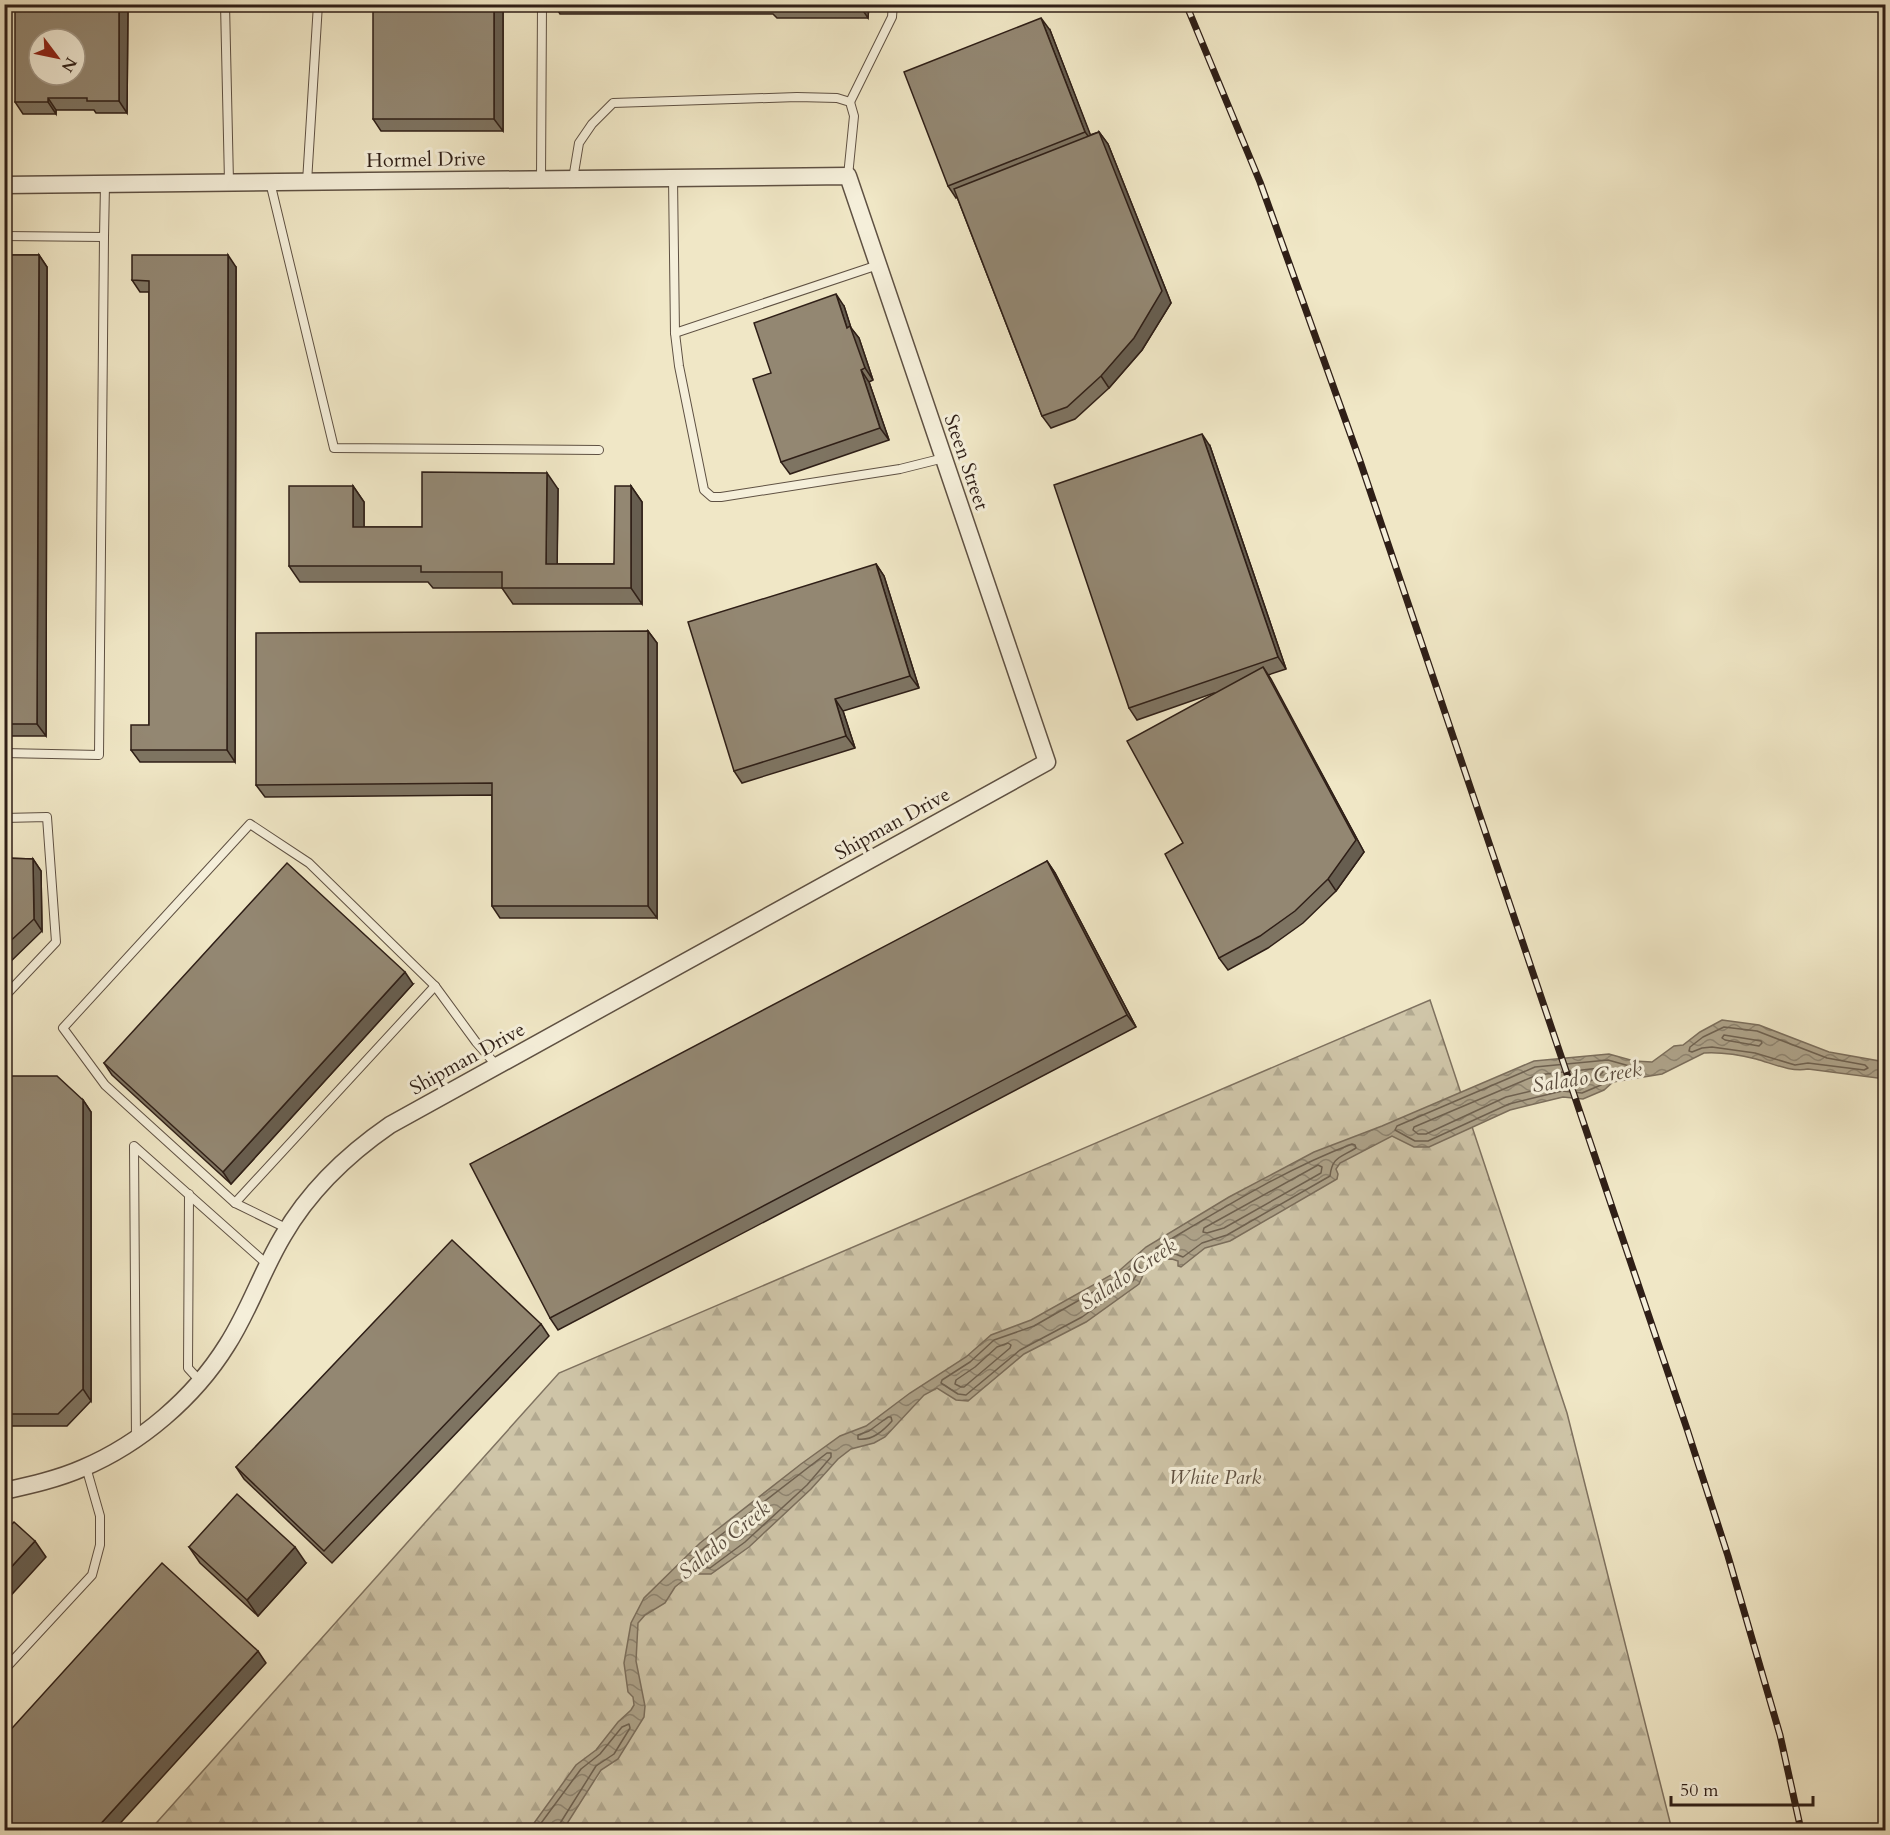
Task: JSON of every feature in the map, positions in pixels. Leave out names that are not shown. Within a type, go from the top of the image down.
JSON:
[{"type":"street","name":"Hormel Drive","points":[[4,185],[848,176]]},
{"type":"street","name":"Steen Street","points":[[848,176],[1047,762]]},
{"type":"street","name":"Shipman Drive","points":[[4,1491],[43,1482],[86,1467],[136,1438],[182,1401],[227,1346],[244,1317],[268,1265],[304,1205],[338,1166],[390,1125],[1047,762]]},
{"type":"lane","points":[[225,4],[229,182]]},
{"type":"lane","points":[[307,182],[318,4]]},
{"type":"lane","points":[[541,179],[542,4]]},
{"type":"lane","points":[[848,176],[854,116],[850,102],[892,16],[893,4]]},
{"type":"lane","points":[[573,179],[579,142],[592,124],[613,104],[797,97],[837,98],[850,102]]},
{"type":"lane","points":[[673,178],[675,333],[678,366],[704,490],[712,496],[721,497],[900,469],[944,458]]},
{"type":"lane","points":[[270,182],[334,448],[599,450]]},
{"type":"lane","points":[[4,753],[99,755],[105,184]]},
{"type":"lane","points":[[4,236],[104,237]]},
{"type":"lane","points":[[675,333],[878,265]]},
{"type":"lane","points":[[4,818],[47,817],[56,942],[4,997]]},
{"type":"lane","points":[[288,1229],[235,1203],[105,1085],[63,1028],[250,824],[309,863],[435,986],[476,1042],[497,1066]]},
{"type":"lane","points":[[235,1203],[435,986]]},
{"type":"lane","points":[[136,1438],[134,1146],[268,1265]]},
{"type":"lane","points":[[189,1194],[188,1368],[200,1381]]},
{"type":"lane","points":[[4,1670],[92,1575],[100,1545],[99,1516],[86,1467]]},
{"type":"green space","name":"White Park","points":[[1430,1000],[1567,1413],[1672,1830],[150,1830],[559,1373]]},
{"type":"water","name":"Salado Creek","points":[[1722,1020],[1759,1025],[1829,1052],[1885,1062],[1885,1079],[1795,1069],[1743,1056],[1704,1053],[1662,1074],[1613,1082],[1604,1090],[1583,1099],[1563,1097],[1510,1110],[1429,1147],[1414,1147],[1392,1136],[1340,1163],[1336,1169],[1337,1179],[1230,1241],[1205,1248],[1181,1267],[1178,1266],[1178,1261],[1172,1259],[1154,1260],[1139,1284],[1086,1322],[1024,1354],[968,1401],[956,1400],[937,1388],[924,1395],[885,1437],[874,1443],[851,1449],[838,1459],[811,1489],[749,1547],[711,1574],[694,1574],[675,1587],[665,1603],[645,1615],[638,1623],[636,1661],[645,1706],[644,1717],[618,1759],[601,1770],[563,1830],[529,1830],[576,1765],[596,1750],[634,1705],[633,1697],[628,1692],[624,1663],[631,1623],[644,1598],[700,1543],[840,1436],[866,1426],[910,1393],[966,1357],[991,1335],[1031,1320],[1120,1270],[1146,1247],[1229,1197],[1314,1152],[1382,1126],[1534,1061],[1609,1054],[1634,1061],[1652,1062],[1674,1046],[1683,1045]]},
{"type":"building","points":[[15,4],[119,4],[119,101],[48,98],[48,102],[15,102]]},
{"type":"building","points":[[373,4],[494,4],[494,119],[373,119]]},
{"type":"building","points":[[768,4],[860,4],[860,6],[768,6]]},
{"type":"building","points":[[1041,18],[1085,132],[948,186],[904,72]]},
{"type":"building","points":[[1099,132],[1162,291],[1134,338],[1101,376],[1067,407],[1042,416],[954,189]]},
{"type":"building","points":[[4,255],[39,255],[37,724],[4,724]]},
{"type":"building","points":[[132,255],[228,255],[227,750],[131,750],[131,725],[149,725],[149,281],[132,280]]},
{"type":"building","points":[[836,294],[847,328],[850,326],[865,368],[861,370],[880,428],[781,462],[753,379],[771,373],[754,323]]},
{"type":"building","points":[[1202,434],[1278,657],[1129,708],[1054,485]]},
{"type":"building","points":[[422,472],[547,473],[546,564],[614,564],[615,486],[631,486],[631,588],[502,588],[502,572],[421,572],[421,566],[289,566],[289,486],[353,486],[353,527],[422,527]]},
{"type":"building","points":[[876,564],[910,676],[835,699],[846,736],[734,771],[688,622]]},
{"type":"building","points":[[648,631],[648,906],[492,906],[492,783],[256,785],[256,633]]},
{"type":"building","points":[[1263,667],[1356,840],[1328,879],[1295,911],[1260,936],[1219,958],[1165,854],[1183,843],[1127,741]]},
{"type":"building","points":[[4,858],[33,859],[34,919],[4,947]]},
{"type":"building","points":[[1047,861],[1127,1015],[550,1318],[470,1164]]},
{"type":"building","points":[[287,863],[405,972],[223,1172],[104,1063]]},
{"type":"building","points":[[4,1076],[57,1076],[83,1100],[83,1389],[58,1414],[4,1414]]},
{"type":"building","points":[[452,1240],[541,1324],[324,1551],[236,1467]]},
{"type":"building","points":[[237,1494],[295,1547],[247,1600],[189,1547]]},
{"type":"building","points":[[14,1522],[35,1541],[4,1575],[4,1532]]},
{"type":"building","points":[[162,1563],[258,1651],[95,1830],[4,1830],[4,1737]]},
{"type":"railway","points":[[1186,4],[1260,182],[1360,461],[1687,1429],[1728,1556],[1780,1735],[1801,1830]]}]
